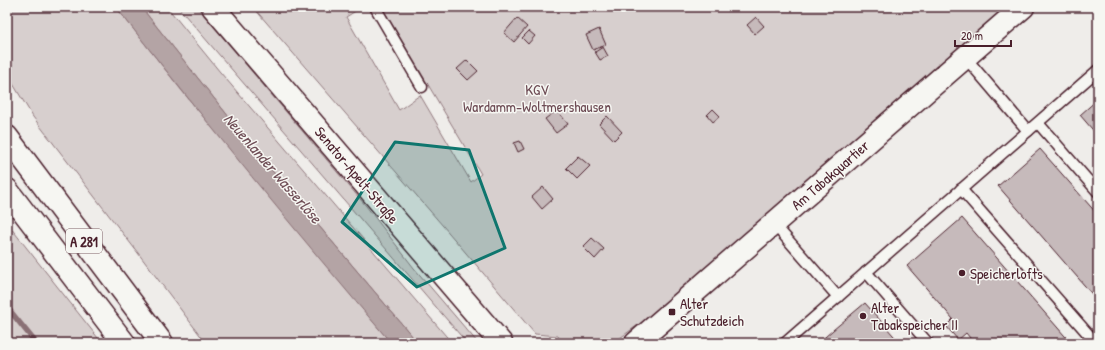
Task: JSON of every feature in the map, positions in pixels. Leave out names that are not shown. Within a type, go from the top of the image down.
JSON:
[{"type":"main road","name":"Senator-Apelt-Straße","points":[[213,7],[501,343]]},
{"type":"main road","name":"Am Tabakquartier","points":[[636,343],[1023,7]]},
{"type":"main road","name":"A 281","points":[[7,137],[162,343]]},
{"type":"main road","name":"A 281","points":[[7,190],[124,343]]},
{"type":"lane","points":[[375,7],[422,87]]},
{"type":"lane","points":[[965,57],[1028,131]]},
{"type":"lane","points":[[785,343],[1098,70]]},
{"type":"lane","points":[[1038,123],[1098,192]]},
{"type":"lane","points":[[962,189],[1096,343]]},
{"type":"lane","points":[[774,224],[838,297]]},
{"type":"lane","points":[[866,272],[928,343]]},
{"type":"highlighted area","points":[[395,142],[469,150],[505,248],[417,287],[342,222]]},
{"type":"green space","points":[[7,7],[116,7],[182,91],[391,343],[206,343],[33,117],[7,74]]},
{"type":"green space","points":[[141,7],[167,7],[220,72],[452,343],[418,343],[269,167]]},
{"type":"green space","points":[[178,7],[197,7],[366,206],[414,268],[478,343],[467,343]]},
{"type":"green space","name":"KGV Wardamm-Woltmershausen","points":[[253,7],[362,7],[346,17],[399,110],[420,95],[471,182],[481,174],[382,7],[1008,7],[692,286],[613,343],[563,343],[558,336],[535,334]]},
{"type":"green space","points":[[7,223],[102,343],[7,343]]},
{"type":"shaded area","points":[[116,7],[141,7],[269,167],[418,343],[391,343],[183,92]]},
{"type":"building","points":[[756,17],[764,26],[755,34],[747,25]]},
{"type":"building","points":[[517,18],[527,27],[514,42],[504,33]]},
{"type":"building","points":[[599,29],[606,45],[593,50],[586,35]]},
{"type":"building","points":[[529,31],[535,36],[528,44],[522,38]]},
{"type":"building","points":[[603,47],[608,56],[600,60],[595,52]]},
{"type":"building","points":[[467,60],[478,71],[468,80],[457,69]]},
{"type":"building","points":[[1098,99],[1098,136],[1080,115]]},
{"type":"building","points":[[713,109],[720,116],[713,122],[707,115]]},
{"type":"building","points":[[557,110],[568,124],[556,133],[545,119]]},
{"type":"building","points":[[607,116],[622,132],[614,140],[599,124]]},
{"type":"building","points":[[520,141],[524,149],[518,152],[514,143]]},
{"type":"building","points":[[1040,149],[1098,215],[1098,301],[998,186]]},
{"type":"building","points":[[578,156],[590,166],[577,179],[566,168]]},
{"type":"building","points":[[543,187],[553,199],[542,209],[532,197]]},
{"type":"building","name":"Speicherlofts","points":[[962,218],[1071,343],[974,343],[966,333],[958,340],[946,326],[953,319],[907,266]]},
{"type":"building","points":[[592,238],[604,249],[595,259],[583,247]]},
{"type":"building","name":"Alter Tabakspeicher II","points":[[865,303],[900,343],[818,343],[833,330]]},
{"type":"waterway","points":[[7,307],[36,343]]},
{"type":"place","name":"Speicherlofts","points":[[962,273]]},
{"type":"place","name":"Alter Schutzdeich","points":[[672,312]]},
{"type":"place","name":"Alter Tabakspeicher II","points":[[863,316]]},
{"type":"water label","name":"Neuenlander Wasserlöse","points":[[273,168]]}]
